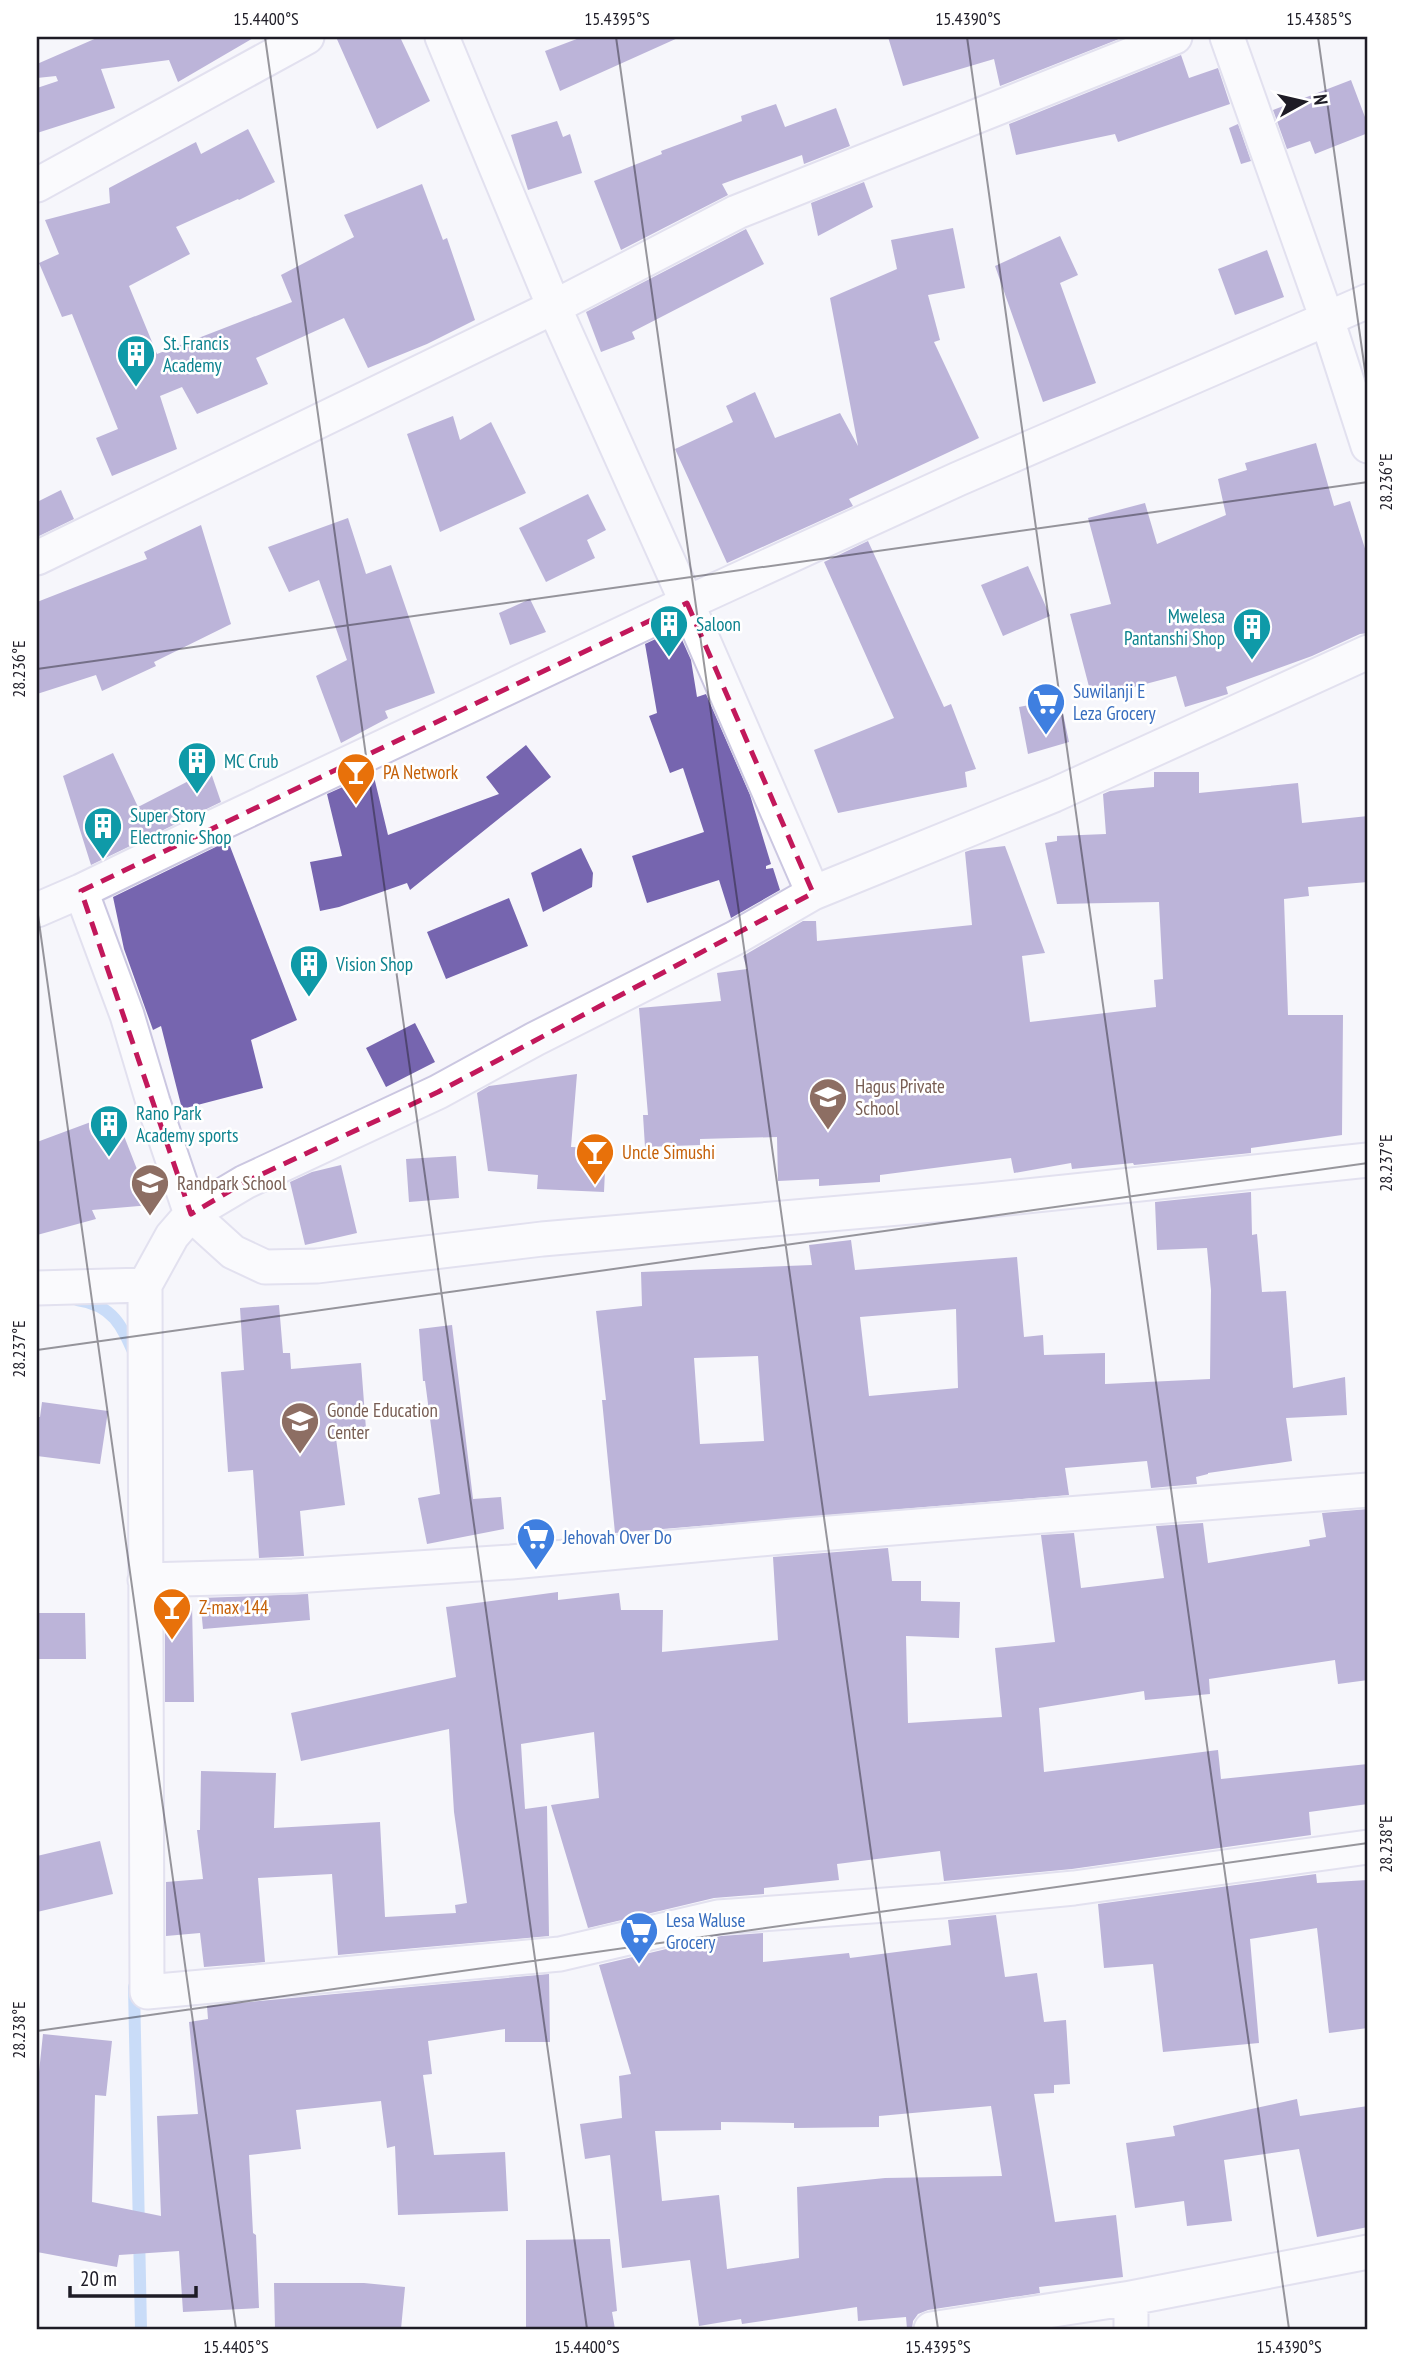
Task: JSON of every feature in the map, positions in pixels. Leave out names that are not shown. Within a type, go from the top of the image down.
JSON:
[{"type":"street","points":[[37,184],[307,37]]},
{"type":"street","points":[[442,37],[554,307],[813,893]]},
{"type":"street","points":[[37,558],[554,307],[737,212],[1175,37]]},
{"type":"street","points":[[1227,37],[1327,319],[1368,446]]},
{"type":"street","points":[[37,910],[687,603],[958,480],[1368,301]]},
{"type":"street","points":[[1368,652],[1054,795],[813,893],[735,938],[535,1039],[438,1092],[245,1182],[191,1214],[172,1236],[145,1285],[147,1992],[560,1954],[718,1917],[942,1901],[1074,1888],[1368,1847]]},
{"type":"street","points":[[81,891],[127,1015],[191,1214],[233,1252],[265,1266],[317,1266],[542,1239],[979,1201],[1368,1160]]},
{"type":"street","points":[[37,1289],[145,1285]]},
{"type":"street","points":[[145,1580],[293,1576],[511,1562],[793,1535],[1368,1490]]},
{"type":"street","points":[[931,2329],[1131,2314],[1368,2252]]},
{"type":"highlighted area","points":[[687,603],[813,893],[438,1092],[245,1182],[191,1214],[81,891]]},
{"type":"building","points":[[99,37],[255,37],[178,82],[169,60],[101,69],[115,108],[37,133],[37,88],[58,81],[56,76],[37,78],[37,64]]},
{"type":"building","points":[[336,37],[400,37],[430,101],[377,129]]},
{"type":"building","points":[[582,37],[680,37],[560,91],[545,51]]},
{"type":"building","points":[[888,37],[1124,37],[1000,86],[994,59],[903,86]]},
{"type":"building","points":[[1181,55],[1189,78],[1218,68],[1230,104],[1118,142],[1115,134],[1016,155],[1009,124]]},
{"type":"building","points":[[1351,80],[1368,125],[1368,133],[1315,154],[1310,141],[1287,149],[1273,110]]},
{"type":"building","points":[[776,104],[785,127],[836,108],[850,146],[804,164],[802,155],[722,184],[728,195],[621,250],[594,181],[662,154],[661,151],[742,121],[741,116]]},
{"type":"building","points":[[557,121],[563,137],[570,134],[582,173],[528,190],[511,135]]},
{"type":"building","points":[[1238,124],[1251,161],[1241,164],[1229,128]]},
{"type":"building","points":[[248,129],[275,182],[176,227],[190,254],[129,286],[157,354],[292,302],[281,275],[354,237],[344,215],[422,184],[443,240],[447,238],[475,320],[427,344],[368,368],[344,318],[256,358],[268,384],[197,414],[182,387],[160,396],[177,449],[112,476],[96,438],[118,429],[72,314],[62,317],[39,263],[59,254],[45,220],[110,203],[109,188],[196,142],[201,154]]},
{"type":"building","points":[[864,182],[873,207],[818,236],[811,203]]},
{"type":"building","points":[[953,228],[965,288],[928,295],[940,340],[934,342],[979,438],[849,499],[853,506],[727,563],[675,449],[733,422],[726,406],[755,392],[775,438],[840,413],[858,446],[830,298],[897,269],[891,240]]},
{"type":"building","points":[[746,229],[764,264],[632,332],[635,339],[601,352],[586,312]]},
{"type":"building","points":[[1060,236],[1078,275],[1060,283],[1096,383],[1043,402],[995,266]]},
{"type":"building","points":[[1267,250],[1284,297],[1235,315],[1218,269]]},
{"type":"building","points":[[453,416],[460,440],[491,422],[526,493],[440,532],[407,434]]},
{"type":"building","points":[[1316,443],[1334,506],[1350,501],[1368,558],[1368,633],[1226,687],[1228,694],[1185,707],[1176,676],[1092,698],[1070,614],[1111,604],[1088,518],[1145,503],[1157,544],[1226,515],[1218,479],[1247,470],[1245,463]]},
{"type":"building","points":[[61,490],[74,519],[37,537],[37,502]]},
{"type":"building","points":[[588,494],[606,530],[587,540],[595,558],[546,582],[519,528]]},
{"type":"building","points":[[348,518],[366,574],[391,565],[435,693],[385,711],[388,718],[341,743],[316,676],[347,660],[319,580],[289,592],[268,547]]},
{"type":"building","points":[[201,525],[231,624],[154,662],[156,666],[102,691],[96,675],[37,694],[37,602],[147,559],[144,552]]},
{"type":"building","points":[[868,541],[944,707],[951,704],[976,769],[965,772],[967,787],[838,813],[814,750],[894,718],[824,562]]},
{"type":"building","points":[[1028,566],[1050,616],[1003,636],[981,585]]},
{"type":"building","points":[[530,599],[546,632],[510,645],[499,613]]},
{"type":"building","points":[[679,633],[691,660],[697,697],[706,694],[750,795],[771,864],[766,866],[766,869],[773,868],[780,890],[731,918],[719,880],[647,903],[632,856],[704,832],[683,768],[670,773],[649,716],[657,713],[645,644],[662,636]]},
{"type":"building","name":"Suwilanji E Leza Grocery","points":[[1060,699],[1069,742],[1028,754],[1019,707]]},
{"type":"building","points":[[526,745],[551,777],[410,890],[407,883],[320,911],[310,862],[342,856],[327,794],[356,781],[374,777],[388,835],[499,794],[486,777]]},
{"type":"building","points":[[113,753],[138,807],[210,770],[221,802],[91,865],[63,776]]},
{"type":"building","points":[[1154,772],[1199,772],[1199,793],[1298,783],[1302,823],[1368,816],[1368,882],[1308,887],[1309,896],[1284,899],[1288,1015],[1343,1015],[1342,1135],[1251,1148],[1251,1153],[1134,1165],[1072,1169],[1071,1163],[1014,1173],[1011,1158],[880,1175],[880,1182],[819,1186],[819,1179],[778,1181],[777,1137],[700,1139],[700,1145],[645,1147],[643,1115],[648,1115],[639,1008],[721,1001],[717,973],[747,969],[743,956],[803,921],[816,921],[817,941],[972,925],[965,852],[971,850],[1005,846],[1045,953],[1022,956],[1030,1022],[1156,1007],[1154,980],[1163,979],[1159,902],[1057,904],[1045,843],[1057,841],[1057,836],[1106,834],[1103,794],[1154,787]]},
{"type":"building","points":[[228,841],[297,1020],[251,1040],[263,1088],[182,1109],[161,1026],[153,1030],[124,949],[113,897]]},
{"type":"building","points":[[581,848],[593,873],[592,887],[543,912],[531,873]]},
{"type":"building","points":[[509,898],[528,946],[446,979],[427,932]]},
{"type":"building","points":[[415,1023],[435,1062],[386,1087],[366,1048]]},
{"type":"building","points":[[577,1074],[571,1147],[606,1148],[604,1192],[537,1189],[538,1175],[488,1171],[477,1093],[489,1086]]},
{"type":"building","points":[[115,1113],[151,1205],[92,1210],[96,1219],[37,1235],[37,1142]]},
{"type":"building","points":[[456,1156],[459,1198],[409,1202],[406,1159]]},
{"type":"building","points":[[341,1165],[357,1233],[305,1245],[290,1182],[312,1172]]},
{"type":"building","points":[[1251,1192],[1252,1235],[1257,1234],[1262,1292],[1286,1291],[1293,1388],[1345,1377],[1347,1415],[1286,1418],[1292,1461],[1208,1473],[1196,1477],[1197,1484],[1151,1488],[1147,1461],[1065,1468],[1069,1495],[615,1533],[602,1400],[606,1400],[596,1311],[642,1306],[641,1272],[812,1265],[809,1245],[851,1240],[855,1270],[1017,1257],[1024,1337],[1043,1335],[1044,1355],[1105,1353],[1105,1384],[1210,1379],[1211,1290],[1207,1248],[1157,1250],[1155,1202]],"holes":[[[956,1309],[958,1388],[869,1396],[860,1317]],[[758,1356],[764,1441],[700,1444],[694,1358]]]},
{"type":"building","name":"Gonde Education Center","points":[[279,1305],[283,1353],[290,1353],[291,1369],[361,1363],[366,1429],[335,1431],[345,1505],[300,1511],[304,1556],[259,1558],[253,1470],[228,1472],[221,1372],[244,1370],[240,1308]]},
{"type":"building","points":[[452,1325],[473,1499],[501,1497],[504,1529],[427,1544],[418,1498],[440,1494],[423,1381],[419,1329]]},
{"type":"building","points":[[42,1402],[108,1411],[100,1464],[37,1456],[37,1417],[40,1417]]},
{"type":"building","points":[[1368,1509],[1368,1680],[1338,1684],[1335,1660],[1209,1679],[1210,1694],[1145,1700],[1144,1691],[1039,1708],[1044,1772],[1218,1750],[1221,1779],[1368,1764],[1368,1804],[1309,1812],[1311,1835],[1072,1869],[944,1881],[940,1851],[837,1864],[839,1880],[764,1888],[764,1894],[714,1898],[588,1928],[551,1805],[599,1798],[594,1732],[521,1744],[525,1809],[547,1806],[549,1936],[338,1955],[332,1874],[258,1878],[265,1962],[204,1967],[200,1933],[166,1936],[166,1882],[203,1879],[197,1830],[200,1830],[201,1771],[276,1773],[274,1828],[380,1822],[385,1917],[456,1913],[455,1905],[467,1903],[454,1812],[449,1729],[301,1761],[291,1713],[456,1677],[446,1607],[558,1592],[558,1600],[619,1593],[621,1610],[663,1610],[662,1652],[778,1640],[773,1557],[888,1548],[892,1581],[921,1581],[921,1601],[960,1602],[959,1638],[906,1636],[908,1723],[1002,1717],[995,1648],[1055,1642],[1041,1535],[1074,1533],[1081,1588],[1164,1578],[1156,1526],[1203,1523],[1208,1563],[1310,1546],[1309,1540],[1326,1537],[1322,1513]]},
{"type":"building","points":[[308,1594],[310,1620],[203,1629],[200,1598]]},
{"type":"building","points":[[165,1604],[192,1604],[194,1702],[165,1702]]},
{"type":"building","points":[[37,1613],[85,1613],[86,1659],[37,1659]]},
{"type":"building","points":[[100,1841],[113,1894],[37,1912],[37,1856]]},
{"type":"building","points":[[1316,1874],[1317,1883],[1368,1880],[1368,2028],[1329,2033],[1317,1928],[1250,1939],[1259,2043],[1163,2052],[1153,1964],[1104,1968],[1098,1904]]},
{"type":"building","points":[[996,1915],[1005,1977],[1037,1973],[1044,2022],[1066,2020],[1070,2084],[1054,2085],[1054,2093],[1034,2094],[1055,2222],[1116,2215],[1123,2277],[1039,2287],[1040,2293],[928,2310],[918,2314],[912,2329],[907,2329],[906,2317],[858,2321],[857,2307],[742,2324],[741,2319],[699,2326],[690,2260],[622,2268],[610,2155],[585,2159],[580,2124],[622,2118],[619,2076],[631,2074],[599,1965],[721,1936],[763,1933],[763,1962],[849,1953],[850,1958],[951,1945],[948,1920]],"holes":[[[991,2106],[1002,2176],[885,2178],[797,2187],[799,2258],[727,2269],[719,2195],[662,2201],[655,2131],[721,2130],[721,2122],[794,2123],[794,2128],[879,2127],[879,2116]]]},
{"type":"building","points":[[549,1974],[550,2042],[505,2042],[505,2029],[428,2041],[432,2074],[423,2075],[434,2155],[505,2152],[508,2211],[398,2215],[395,2146],[387,2148],[381,2101],[296,2110],[301,2149],[249,2155],[259,2308],[183,2312],[179,2251],[119,2255],[117,2267],[37,2252],[37,2091],[43,2034],[112,2041],[106,2096],[95,2095],[92,2202],[161,2216],[157,2116],[198,2114],[189,2022],[208,2019],[207,2006]]},
{"type":"building","points":[[1297,2099],[1300,2116],[1368,2106],[1368,2227],[1317,2237],[1299,2149],[1224,2160],[1232,2221],[1187,2226],[1184,2201],[1135,2208],[1126,2143],[1175,2136],[1173,2126]]},
{"type":"building","points":[[610,2239],[617,2311],[612,2312],[615,2329],[526,2329],[526,2240]]},
{"type":"building","points":[[274,2283],[364,2283],[405,2287],[401,2329],[275,2329]]},
{"type":"waterway","points":[[77,1300],[108,1312],[126,1335],[135,1356]]},
{"type":"waterway","points":[[134,1987],[141,2329]]},
{"type":"place","name":"St. Francis Academy","points":[[136,388]]},
{"type":"place","name":"Saloon","points":[[669,658]]},
{"type":"place","name":"Mwelesa Pantanshi Shop","points":[[1252,661]]},
{"type":"place","name":"Suwilanji E Leza Grocery","points":[[1046,736]]},
{"type":"place","name":"MC Crub","points":[[197,795]]},
{"type":"place","name":"PA Network","points":[[356,806]]},
{"type":"place","name":"Super Story Electronic Shop","points":[[103,860]]},
{"type":"place","name":"Vision Shop","points":[[309,998]]},
{"type":"place","name":"Hagus Private School","points":[[828,1131]]},
{"type":"place","name":"Rano Park Academy sports","points":[[109,1158]]},
{"type":"place","name":"Uncle Simushi","points":[[595,1186]]},
{"type":"place","name":"Randpark School","points":[[150,1217]]},
{"type":"place","name":"Gonde Education Center","points":[[300,1455]]},
{"type":"place","name":"Jehovah Over Do","points":[[536,1571]]},
{"type":"place","name":"Z-max 144","points":[[172,1641]]},
{"type":"place","name":"Lesa Waluse Grocery","points":[[639,1965]]}]
